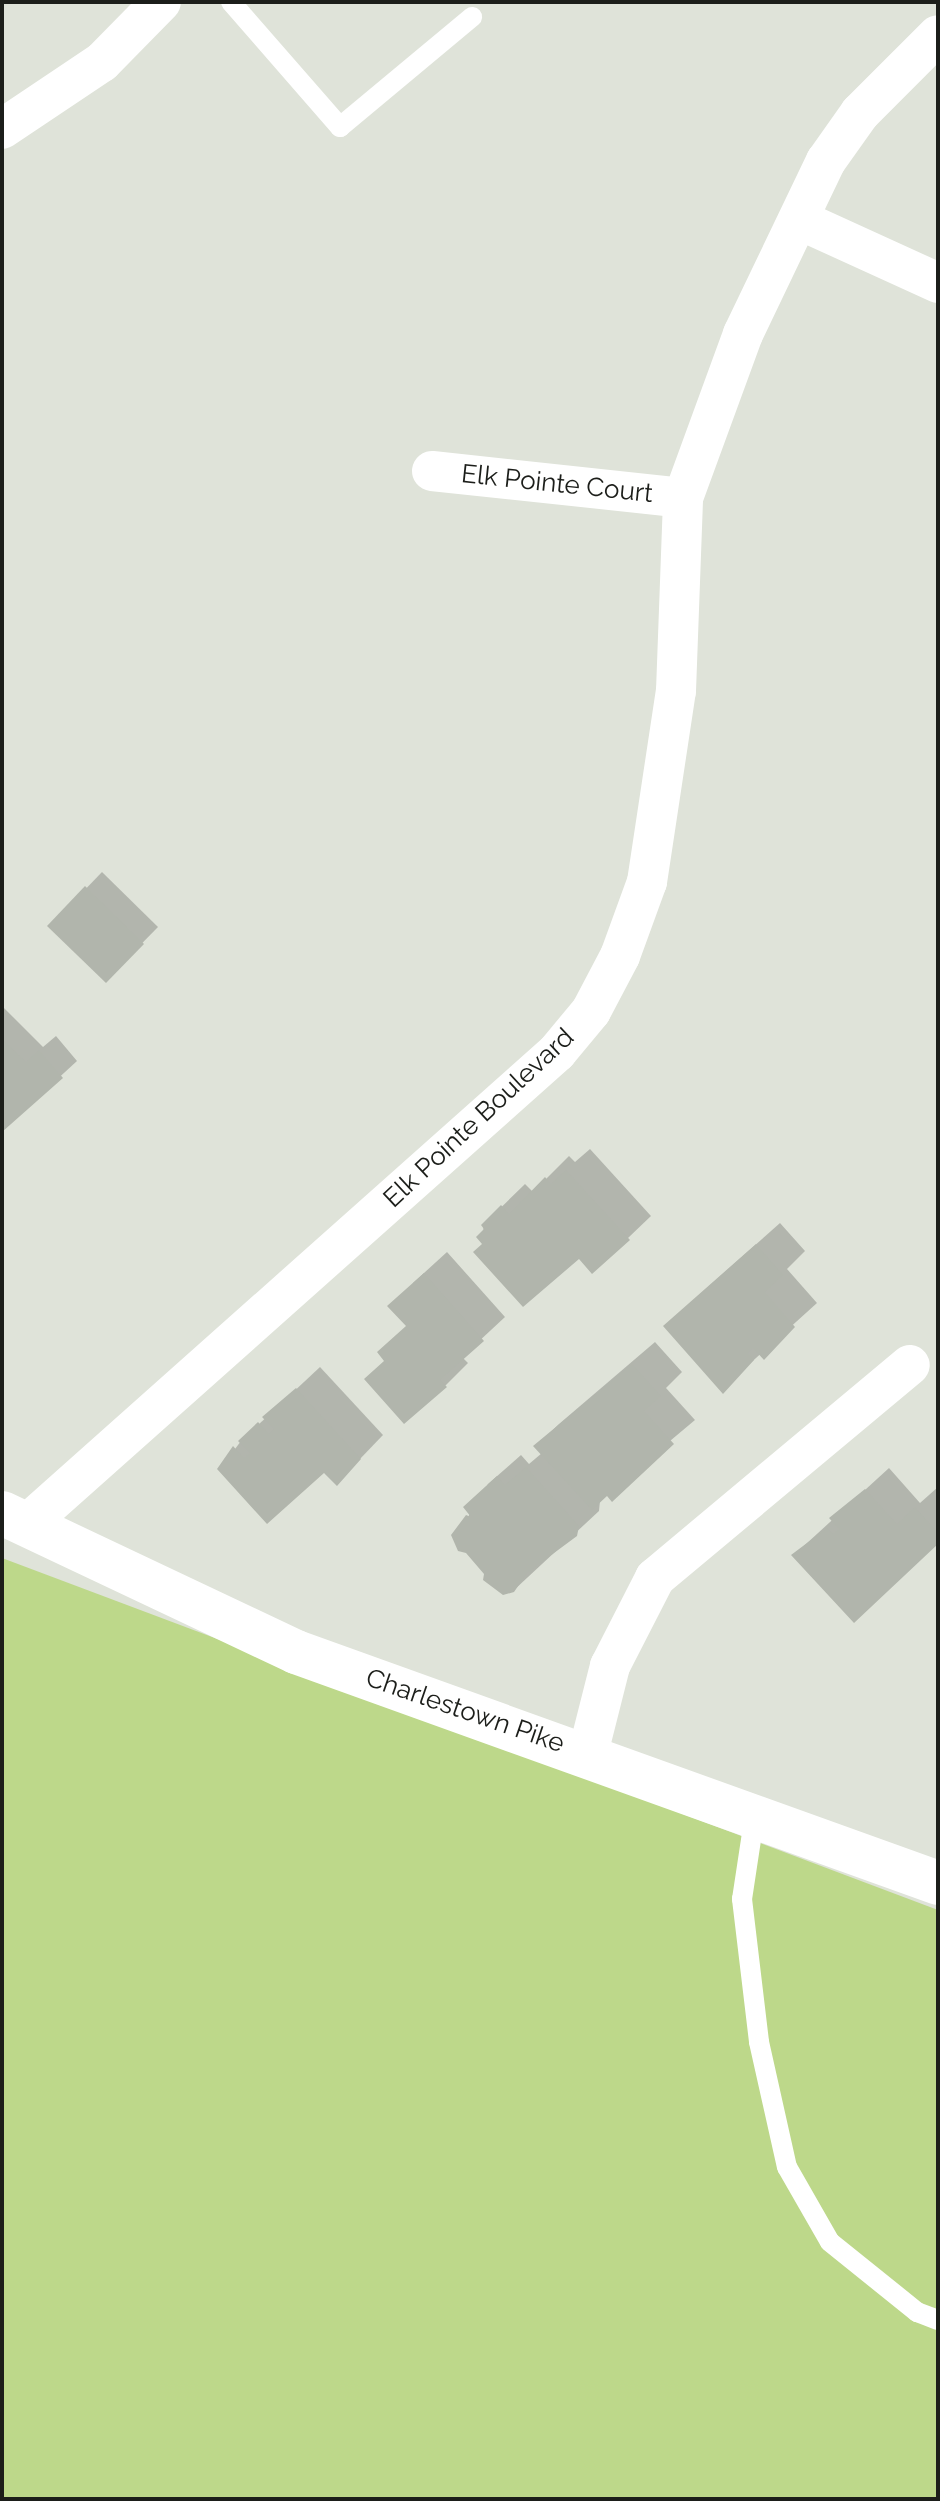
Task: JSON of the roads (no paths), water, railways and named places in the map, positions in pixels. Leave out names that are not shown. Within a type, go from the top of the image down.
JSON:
[{"type":"street","points":[[2,129],[102,62],[161,2]]},
{"type":"street","name":"Elk Pointe Boulevard","points":[[14,1519],[557,1052],[591,1011],[620,956],[647,882],[676,691],[683,498],[743,334],[826,161],[860,113],[938,35]]},
{"type":"street","points":[[800,220],[938,283]]},
{"type":"street","name":"Elk Pointe Court","points":[[432,471],[683,498]]},
{"type":"street","points":[[588,1753],[610,1666],[655,1578],[910,1365]]},
{"type":"street","name":"Charlestown Pike","points":[[14,1519],[296,1652],[496,1726],[588,1753],[754,1820],[938,1883]]},
{"type":"lane","points":[[231,2],[340,127],[472,17]]},
{"type":"lane","points":[[754,1820],[742,1899],[759,2042],[787,2167],[830,2242],[917,2312],[938,2320]]}]
